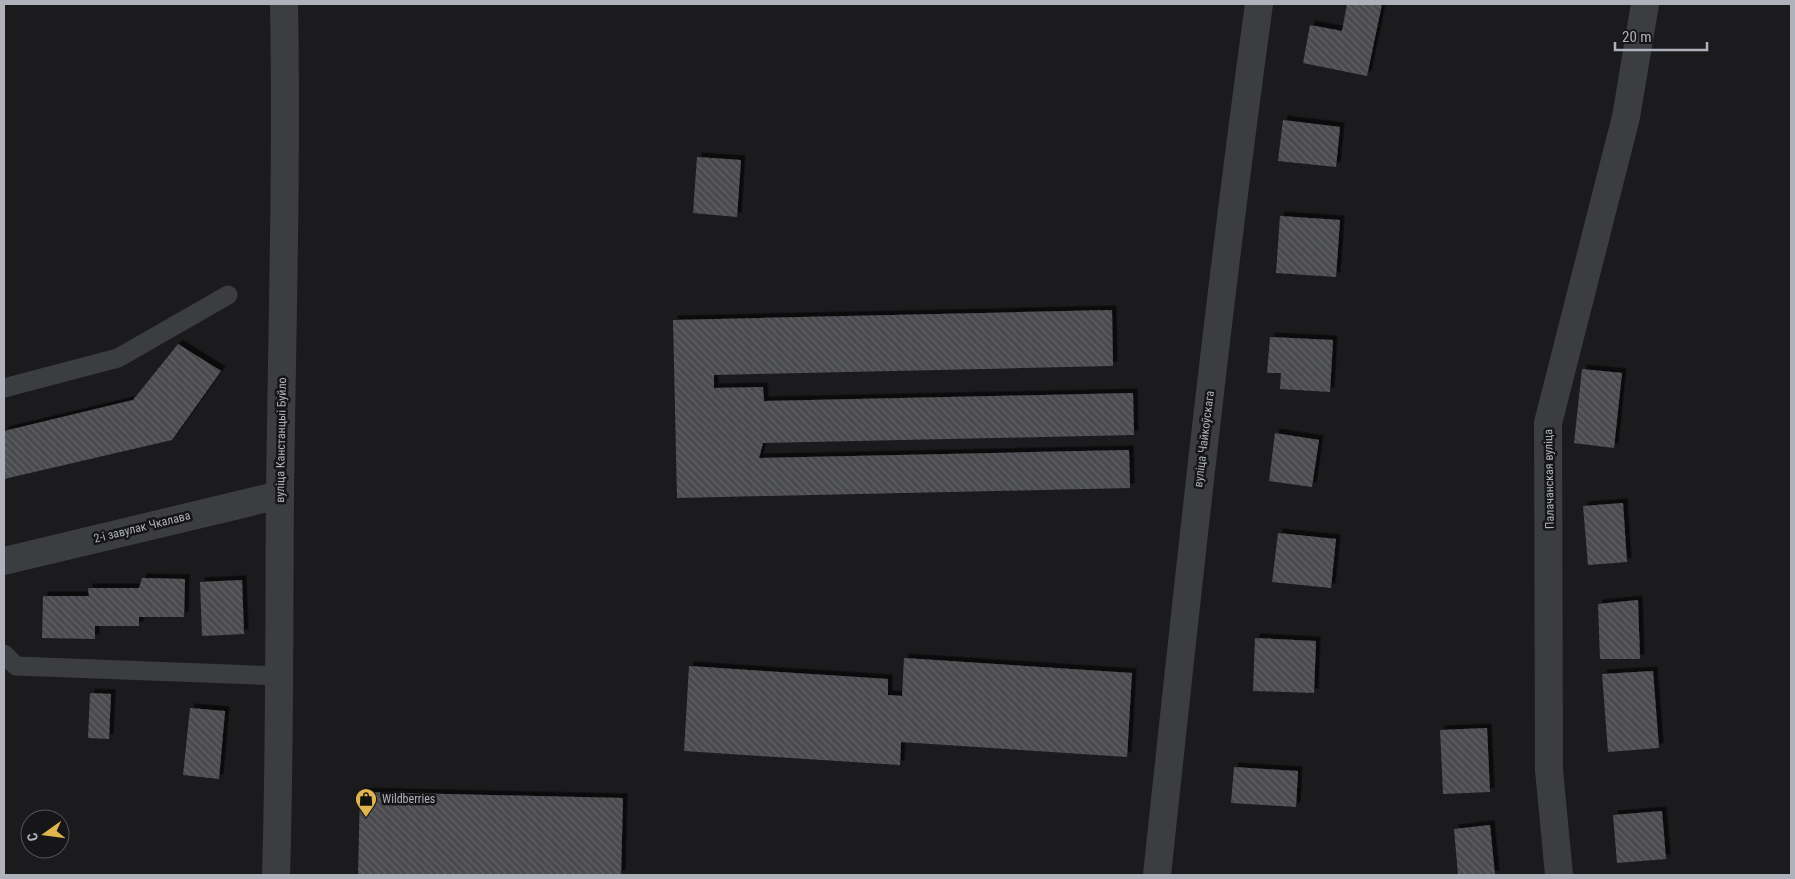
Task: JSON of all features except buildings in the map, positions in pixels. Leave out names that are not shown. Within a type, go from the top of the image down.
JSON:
[{"type":"street","name":"вуліца Канстанцыі Буйло","points":[[276,875],[279,787],[280,495],[286,96],[284,4]]},
{"type":"street","name":"вуліца Чайкоўскага","points":[[1157,875],[1190,562],[1229,228],[1258,4]]},
{"type":"street","name":"Палачанская вуліца","points":[[1559,875],[1549,770],[1548,423],[1626,117],[1645,4]]},
{"type":"street","name":"2-і завулак Чкалава","points":[[4,561],[280,495]]},
{"type":"lane","points":[[4,388],[118,358],[228,295]]},
{"type":"lane","points":[[4,654],[16,666],[280,676]]},
{"type":"place","name":"Wildberries","points":[[366,818]]}]
